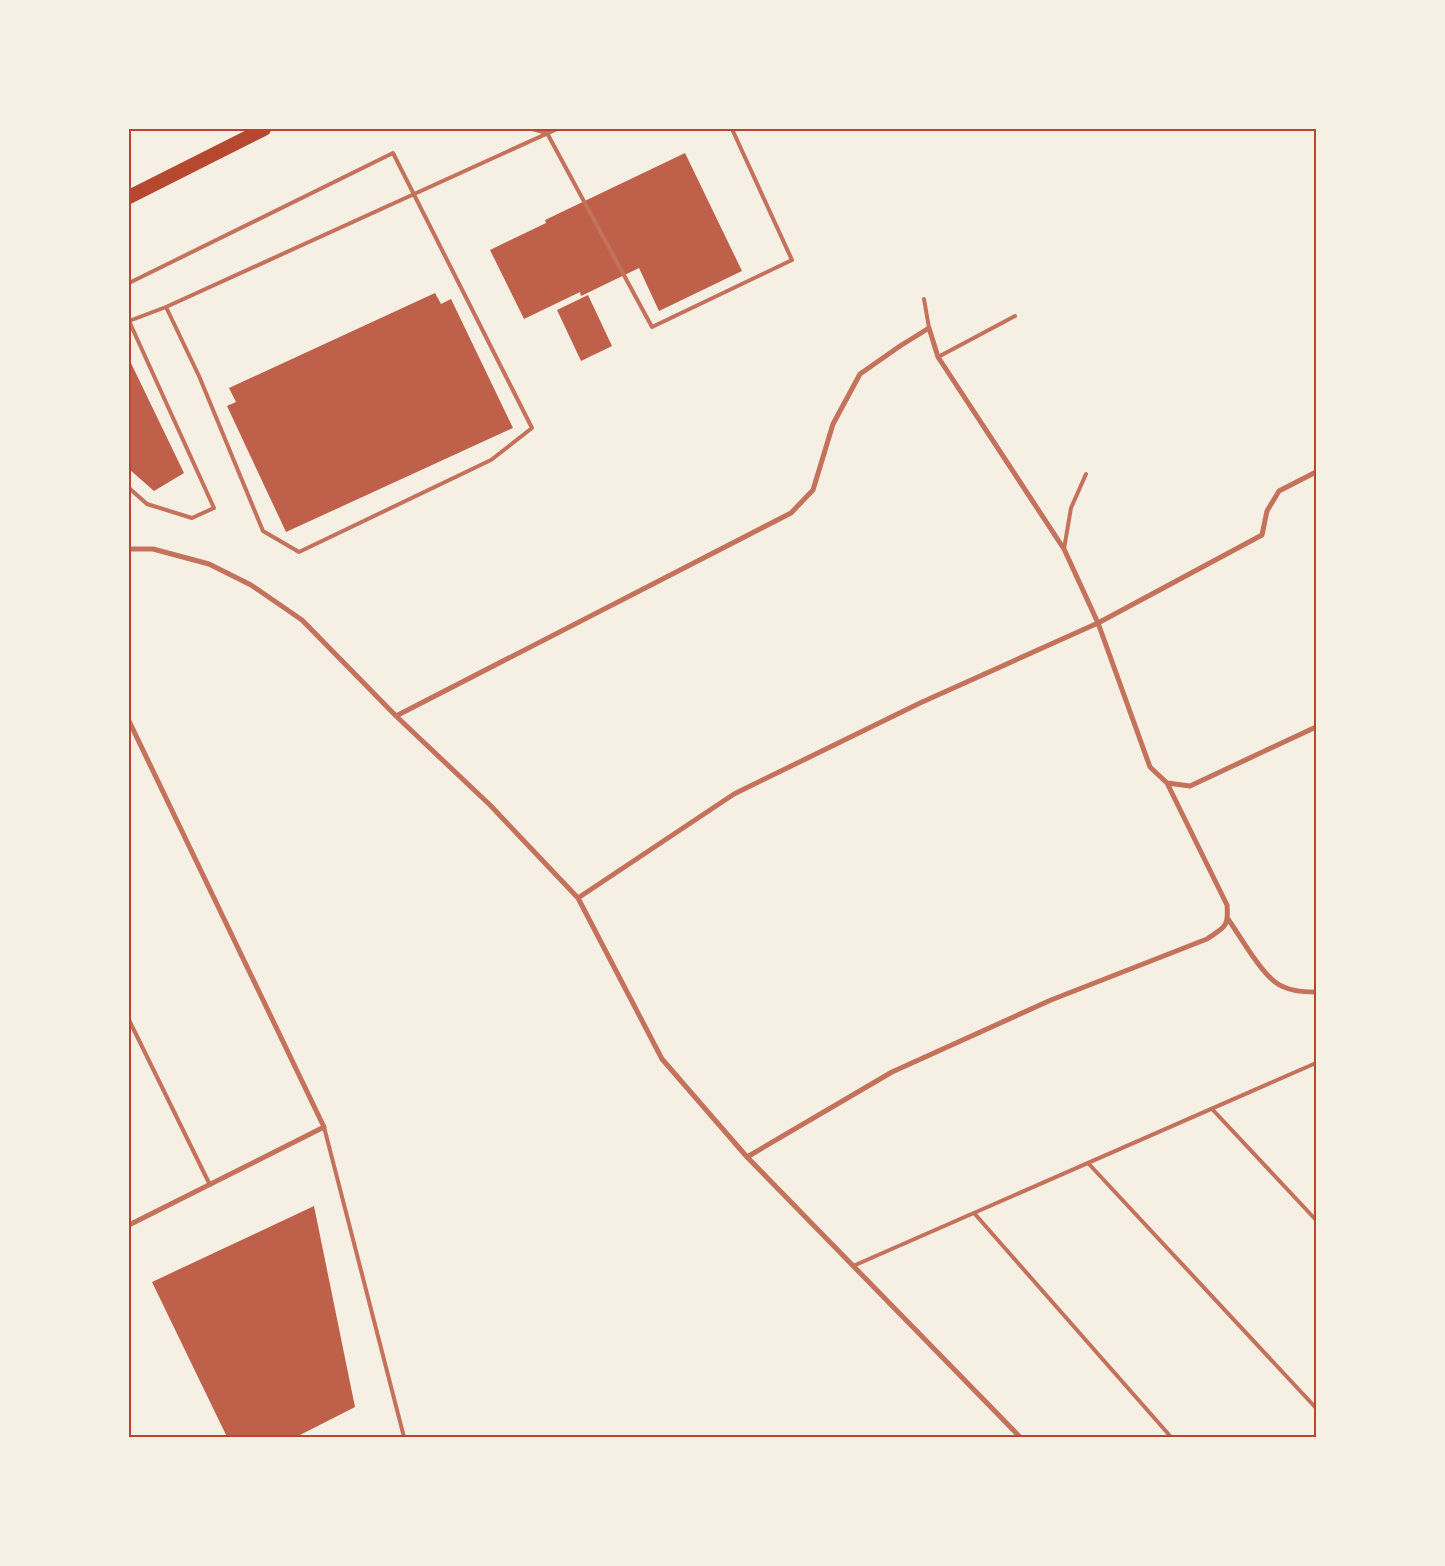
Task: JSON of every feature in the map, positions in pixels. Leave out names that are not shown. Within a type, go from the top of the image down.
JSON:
[{"type":"highway","points":[[129,197],[264,129]]},
{"type":"street","points":[[396,716],[791,513],[813,490],[833,424],[860,374],[929,328],[938,357],[1064,549],[1098,623],[1150,767],[1167,783],[1227,905],[1228,919],[1224,928],[1207,940],[1051,1000],[892,1072],[747,1156]]},
{"type":"street","points":[[578,898],[734,794],[920,704],[1098,623],[1262,535],[1267,511],[1279,491],[1316,472]]},
{"type":"street","points":[[129,548],[153,548],[209,564],[251,585],[302,620],[396,716],[490,805],[578,898],[662,1059],[747,1156],[1020,1437]]},
{"type":"street","points":[[129,721],[324,1127],[129,1225]]},
{"type":"street","points":[[1167,783],[1190,786],[1316,727]]},
{"type":"street","points":[[1228,919],[1265,973],[1275,982],[1300,992],[1316,992]]},
{"type":"lane","points":[[532,129],[548,133],[652,327],[792,260],[732,129]]},
{"type":"lane","points":[[129,488],[147,504],[192,518],[214,508],[129,321],[166,307],[557,129]]},
{"type":"lane","points":[[129,283],[393,153],[532,428],[491,460],[299,552],[263,531],[199,376],[166,307]]},
{"type":"lane","points":[[924,298],[929,328]]},
{"type":"lane","points":[[938,357],[1015,316]]},
{"type":"lane","points":[[1064,549],[1071,508],[1086,474]]},
{"type":"lane","points":[[129,1020],[210,1185]]},
{"type":"lane","points":[[853,1266],[1316,1063]]},
{"type":"lane","points":[[1212,1109],[1316,1220]]},
{"type":"lane","points":[[324,1127],[404,1437]]},
{"type":"lane","points":[[1088,1163],[1316,1408]]},
{"type":"lane","points":[[974,1213],[1171,1437]]},
{"type":"building","points":[[685,153],[742,271],[659,311],[639,268],[581,296],[580,292],[524,319],[490,250],[546,223],[545,220]]},
{"type":"building","points":[[435,293],[441,304],[451,299],[513,428],[286,532],[227,406],[236,402],[229,388]]},
{"type":"building","points":[[588,295],[612,346],[581,361],[557,310]]},
{"type":"building","points":[[129,359],[184,473],[154,491],[129,469]]},
{"type":"building","points":[[314,1206],[355,1407],[296,1437],[227,1437],[152,1282]]}]
